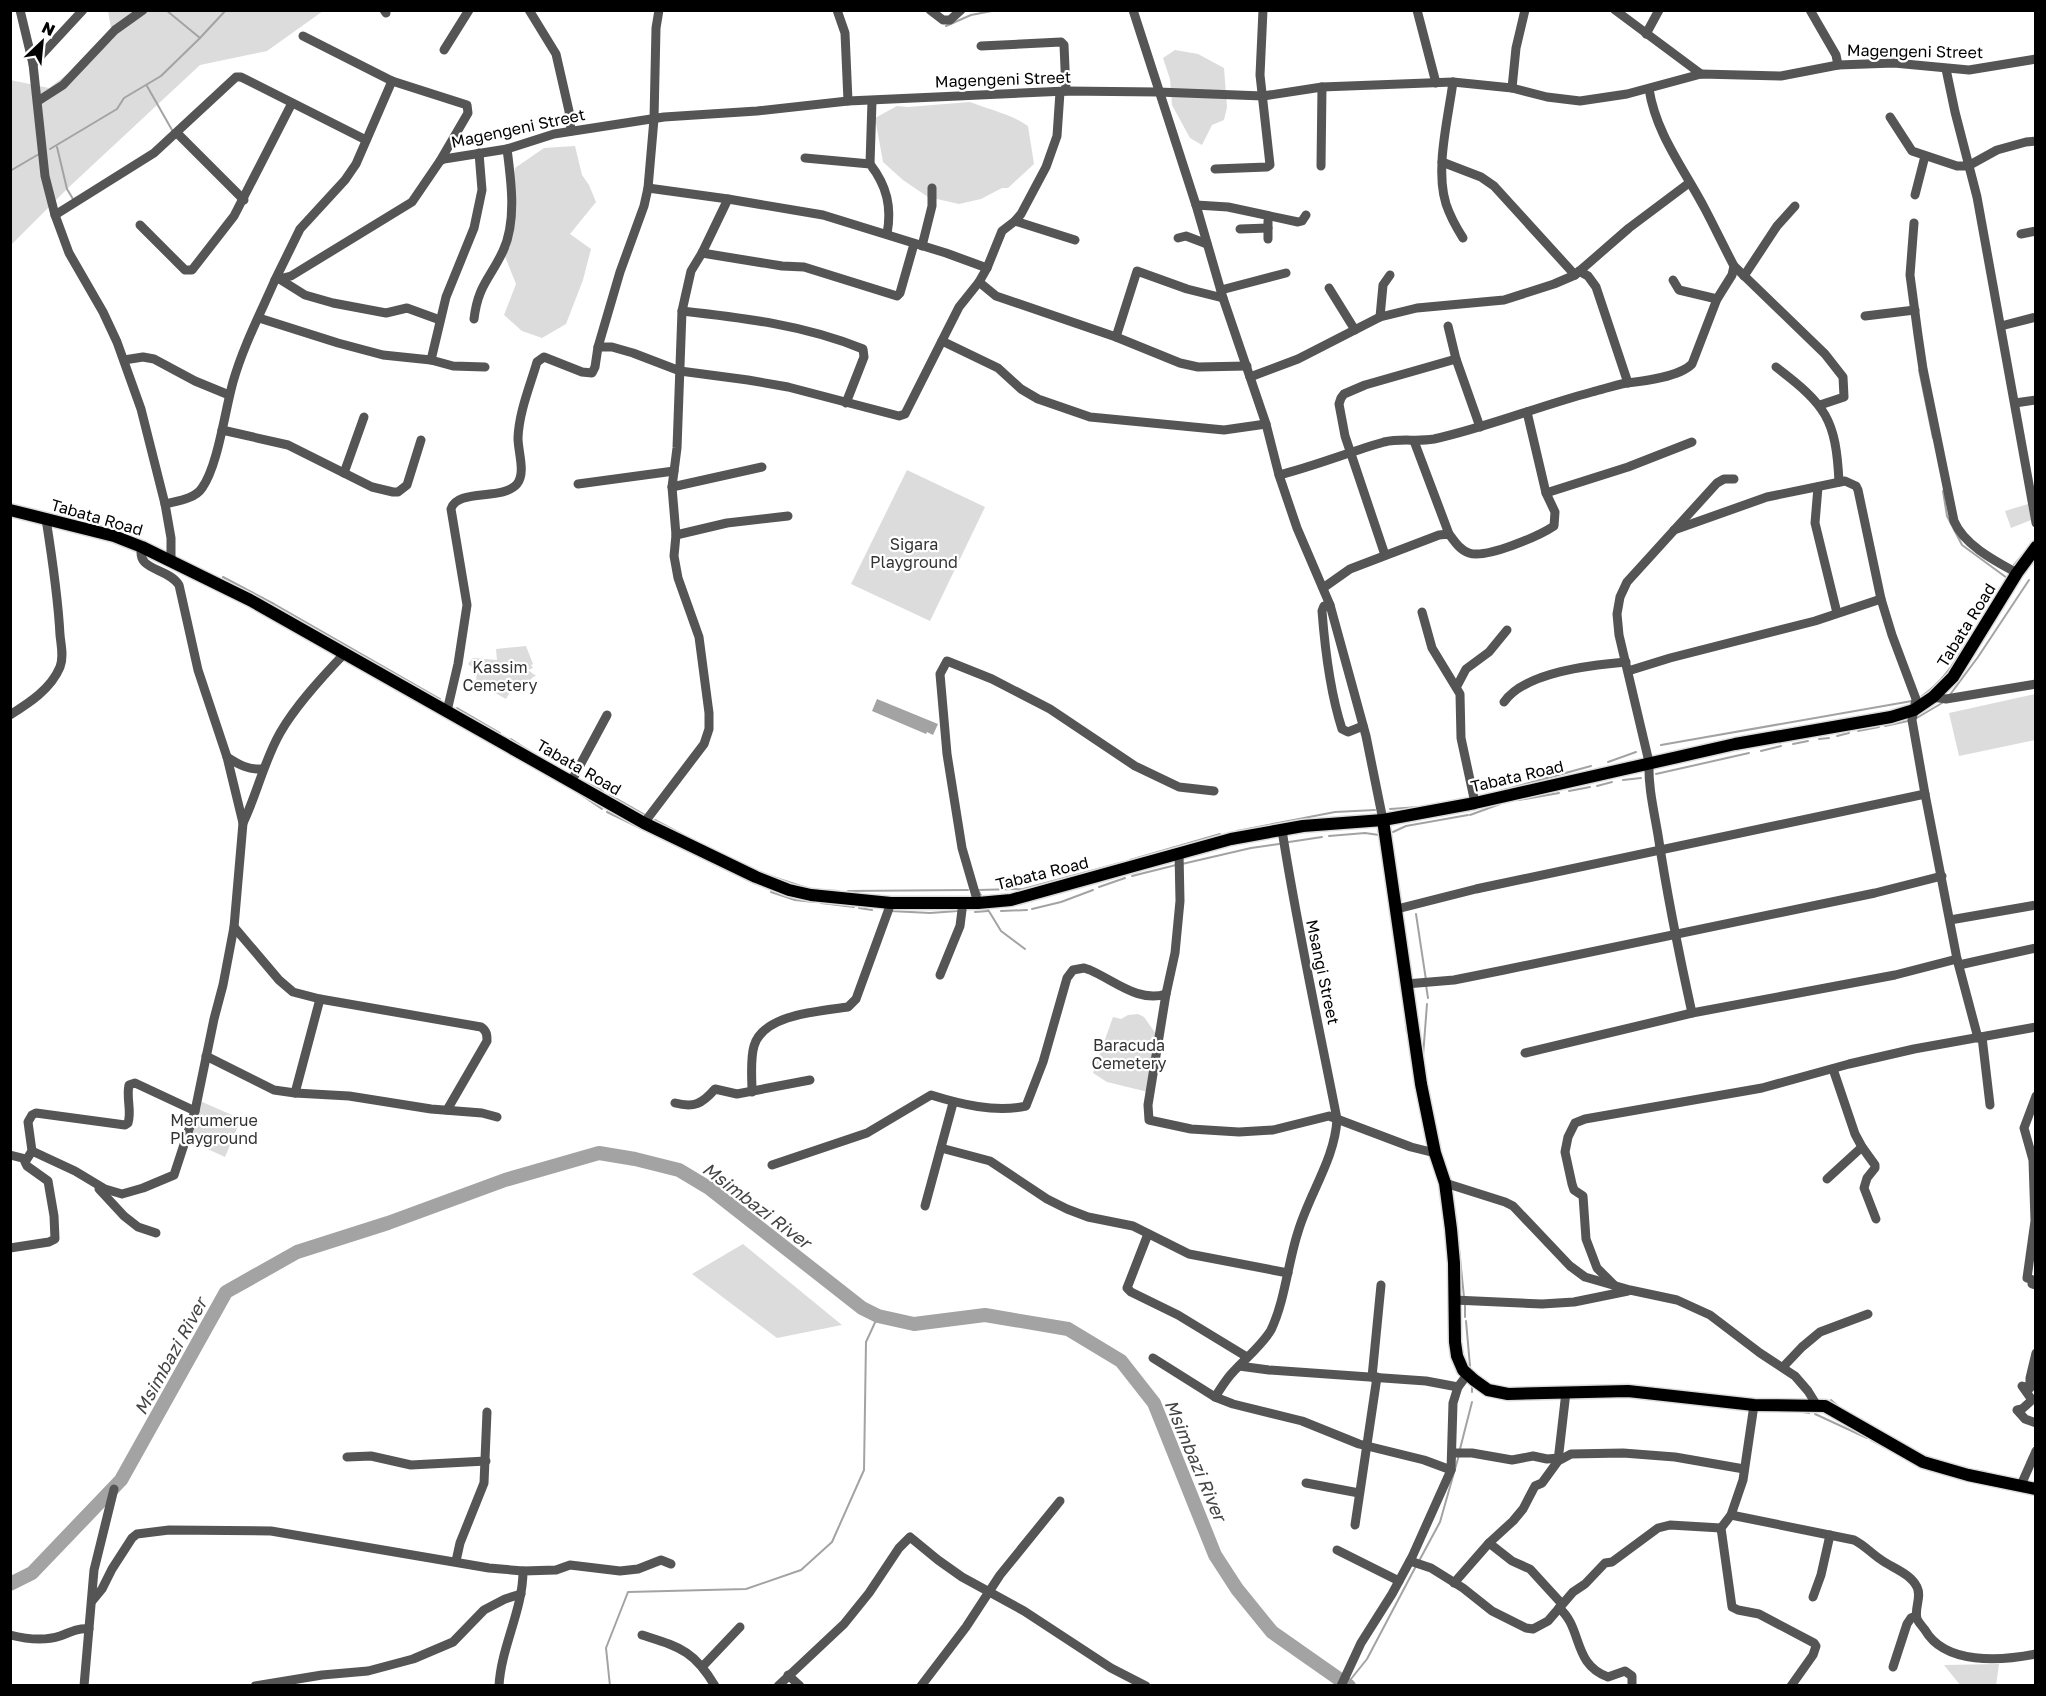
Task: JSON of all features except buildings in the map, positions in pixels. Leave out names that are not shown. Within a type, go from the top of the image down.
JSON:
[{"type":"main road","name":"Tabata Road","points":[[10,510],[114,536],[171,561],[250,600],[644,823],[756,877],[789,890],[811,895],[891,903],[978,903],[1011,900],[1231,839],[1303,826],[1383,820],[1475,803],[1649,762],[1734,744],[1891,717],[1914,710],[1933,697],[1953,677],[2017,573],[2034,553]]},
{"type":"main road","points":[[1383,820],[1422,1084],[1435,1152],[1445,1183],[1451,1229],[1457,1356],[1467,1375],[1488,1389],[1508,1394],[1628,1391],[1754,1405],[1825,1406],[1923,1462],[1951,1471],[2036,1489]]},
{"type":"street","points":[[20,10],[33,64],[41,150],[55,215],[69,253],[103,312],[124,360],[141,409],[165,504],[171,538],[171,561]]},
{"type":"street","points":[[33,64],[84,10]]},
{"type":"street","points":[[38,101],[63,85],[115,30],[143,10]]},
{"type":"street","points":[[444,50],[469,10]]},
{"type":"street","points":[[529,10],[556,54],[569,111],[571,131]]},
{"type":"street","points":[[447,711],[458,664],[467,605],[451,509],[452,503],[455,500],[504,491],[515,487],[519,481],[521,470],[518,441],[521,417],[537,362],[544,357],[582,372],[592,372],[595,367],[598,347],[648,188],[654,119],[656,28],[659,10]]},
{"type":"street","points":[[837,10],[845,33],[848,101]]},
{"type":"street","points":[[930,10],[943,20],[950,20],[961,10]]},
{"type":"street","points":[[1133,10],[1196,205],[1222,294],[1266,424],[1297,528],[1330,605],[1363,726],[1383,820]]},
{"type":"street","points":[[1215,168],[1267,167],[1270,165],[1260,75],[1263,10]]},
{"type":"street","points":[[1417,10],[1436,84]]},
{"type":"street","points":[[1512,87],[1516,48],[1525,10]]},
{"type":"street","points":[[1615,10],[1701,74]]},
{"type":"street","points":[[1646,34],[1659,10]]},
{"type":"street","points":[[1810,10],[1836,55],[1838,65]]},
{"type":"street","points":[[303,36],[392,81],[467,105],[468,113],[441,161]]},
{"type":"street","points":[[598,347],[612,347],[633,353],[680,371],[778,385],[899,416],[905,414],[960,307],[987,268],[1002,231],[1015,221],[1030,198],[1055,145],[1063,92],[1064,45],[1061,42],[981,46]]},
{"type":"street","name":"Magengeni Street","points":[[278,280],[291,276],[412,202],[441,161],[507,149],[554,134],[654,119],[848,101],[957,95],[1158,92],[1263,96],[1322,87],[1453,82],[1512,87],[1547,97],[1580,101],[1649,89],[1670,81],[1701,74],[1781,75],[1838,65],[1894,63],[1969,70],[2036,60]]},
{"type":"street","points":[[1946,69],[1977,196],[2036,523]]},
{"type":"street","points":[[55,215],[154,153],[236,77],[241,77],[316,113],[366,140]]},
{"type":"street","points":[[165,504],[201,490],[209,474],[229,395],[246,344],[300,230],[345,180],[356,164],[392,81]]},
{"type":"street","points":[[1453,82],[1442,162],[1442,184],[1446,203],[1463,238]]},
{"type":"street","points":[[1321,166],[1322,87]]},
{"type":"street","points":[[1649,89],[1657,123],[1705,208],[1734,266],[1825,354],[1843,377],[1844,397],[1820,405]]},
{"type":"street","points":[[872,100],[870,164],[879,175],[887,197],[890,216],[887,234]]},
{"type":"street","points":[[140,225],[185,270],[192,270],[244,200],[292,103]]},
{"type":"street","points":[[1890,117],[1912,151],[1948,165],[1968,166],[1997,150],[2036,141]]},
{"type":"street","points":[[177,133],[244,200]]},
{"type":"street","points":[[474,319],[481,288],[504,249],[508,236],[513,188],[507,149]]},
{"type":"street","points":[[430,360],[446,297],[474,228],[482,190],[479,153]]},
{"type":"street","points":[[1915,195],[1925,156]]},
{"type":"street","points":[[805,158],[870,164]]},
{"type":"street","points":[[1442,162],[1480,177],[1494,186],[1577,273],[1588,276],[1596,287],[1628,383]]},
{"type":"street","points":[[1250,377],[1298,359],[1380,317],[1417,308],[1504,300],[1542,289],[1577,273],[1629,228],[1689,183]]},
{"type":"street","points":[[648,188],[823,215],[987,268]]},
{"type":"street","points":[[702,253],[782,266],[804,267],[897,296],[932,206],[932,188]]},
{"type":"street","points":[[644,823],[704,744],[709,729],[699,637],[678,578],[674,556],[676,535],[672,487],[682,311],[691,271],[728,199]]},
{"type":"street","points":[[1196,205],[1228,207],[1298,222],[1302,221],[1306,215]]},
{"type":"street","points":[[1744,276],[1778,226],[1795,206]]},
{"type":"street","points":[[1268,216],[1268,239]]},
{"type":"street","points":[[1015,221],[1075,240]]},
{"type":"street","points":[[1914,223],[1910,275],[1923,369],[1954,521],[1966,540],[2017,573]]},
{"type":"street","points":[[1240,230],[1268,228]]},
{"type":"street","points":[[2021,234],[2036,231]]},
{"type":"street","points":[[1178,238],[1186,236],[1208,244]]},
{"type":"street","points":[[1280,475],[1312,467],[1387,441],[1437,438],[1480,427],[1559,400],[1628,383],[1643,382],[1688,368],[1692,364],[1717,299],[1732,275],[1734,266]]},
{"type":"street","points":[[1116,337],[1137,271],[1187,289],[1222,294],[1286,273]]},
{"type":"street","points":[[1380,317],[1383,285],[1390,275]]},
{"type":"street","points":[[278,280],[324,301],[386,313],[407,308],[440,320]]},
{"type":"street","points":[[1673,280],[1679,291],[1717,299]]},
{"type":"street","points":[[979,282],[996,296],[1116,337],[1159,356],[1198,367],[1247,366]]},
{"type":"street","points":[[1329,288],[1355,330]]},
{"type":"street","points":[[1865,316],[1915,310]]},
{"type":"street","points":[[682,311],[757,320],[801,329],[828,336],[862,350],[864,357],[846,403]]},
{"type":"street","points":[[2001,326],[2036,317]]},
{"type":"street","points":[[259,318],[383,355],[430,360],[453,366],[484,367]]},
{"type":"street","points":[[1448,326],[1456,359],[1480,427]]},
{"type":"street","points":[[942,341],[998,368],[1021,389],[1038,399],[1090,417],[1224,430],[1266,424]]},
{"type":"street","points":[[124,360],[143,357],[154,359],[195,381],[229,395]]},
{"type":"street","points":[[1384,555],[1351,453],[1339,404],[1344,394],[1400,374],[1456,359]]},
{"type":"street","points":[[1776,367],[1811,394],[1820,405],[1828,420],[1837,450],[1839,482]]},
{"type":"street","points":[[2015,403],[2036,400]]},
{"type":"street","points":[[1414,441],[1449,534],[1461,549],[1470,554],[1486,555],[1554,526],[1556,522],[1555,512],[1546,493],[1527,411]]},
{"type":"street","points":[[344,473],[364,417]]},
{"type":"street","points":[[222,429],[288,445],[372,487],[398,492],[407,485],[421,440]]},
{"type":"street","points":[[1546,493],[1628,467],[1692,442]]},
{"type":"street","points":[[672,487],[762,467]]},
{"type":"street","points":[[578,484],[674,471]]},
{"type":"street","points":[[1692,1013],[1674,933],[1648,776],[1649,762],[1619,635],[1617,614],[1620,597],[1627,582],[1717,483],[1724,479],[1734,479]]},
{"type":"street","points":[[1674,530],[1767,497],[1839,482],[1851,483],[1858,490],[1881,599],[1916,699],[1912,720],[1925,794],[1958,962],[1980,1038],[1990,1105]]},
{"type":"street","points":[[1818,487],[1815,523],[1837,613]]},
{"type":"street","points":[[676,535],[727,523],[788,516]]},
{"type":"street","points":[[10,716],[30,703],[45,688],[57,674],[62,658],[58,597],[46,519]]},
{"type":"street","points":[[1323,588],[1350,569],[1429,537],[1449,534]]},
{"type":"street","points":[[142,547],[141,559],[151,567],[168,574],[179,585],[198,670],[228,757],[243,823]]},
{"type":"street","points":[[1504,702],[1516,688],[1564,670],[1627,666],[1837,613],[1881,599]]},
{"type":"street","points":[[1330,605],[1322,608],[1322,615],[1339,718],[1342,729],[1348,732],[1363,726]]},
{"type":"street","points":[[1422,612],[1432,648],[1460,694],[1461,738],[1475,803]]},
{"type":"street","points":[[1457,687],[1466,669],[1489,652],[1507,630]]},
{"type":"street","points":[[32,1151],[92,1180],[105,1189],[122,1194],[174,1175],[195,1111],[224,985],[234,927],[243,823],[263,769],[280,734],[290,718],[345,653]]},
{"type":"street","points":[[978,903],[962,848],[947,754],[940,674],[947,661],[992,679],[1050,709],[1145,771],[1179,787],[1214,791]]},
{"type":"street","points":[[1933,697],[1946,699],[2036,684]]},
{"type":"street","points":[[571,782],[607,715]]},
{"type":"street","points":[[228,757],[239,765],[253,770],[263,769]]},
{"type":"street","points":[[1397,909],[1476,889],[1925,794]]},
{"type":"street","name":"Msangi Street","points":[[1282,830],[1295,915],[1337,1119]]},
{"type":"street","points":[[1179,853],[1180,900],[1175,953],[1148,1105],[1149,1120],[1191,1129],[1239,1132],[1273,1130],[1329,1116],[1411,1147],[1435,1152]]},
{"type":"street","points":[[1406,984],[1454,980],[1875,893],[1942,876]]},
{"type":"street","points":[[940,975],[960,926],[963,902]]},
{"type":"street","points":[[752,1092],[754,1047],[761,1032],[785,1019],[848,1007],[856,999],[891,903]]},
{"type":"street","points":[[1950,920],[2036,905]]},
{"type":"street","points":[[234,927],[286,987],[293,992],[320,999],[481,1026],[485,1029],[487,1041],[447,1110]]},
{"type":"street","points":[[1525,1053],[1692,1013],[2036,948]]},
{"type":"street","points":[[772,1166],[867,1133],[931,1095],[953,1103],[1003,1107],[1026,1106],[1043,1062],[1067,978],[1073,970],[1083,968],[1090,970],[1139,995],[1157,997],[1166,994]]},
{"type":"street","points":[[295,1094],[320,999]]},
{"type":"street","points":[[1616,1287],[1597,1268],[1586,1239],[1583,1196],[1575,1190],[1572,1184],[1565,1152],[1568,1137],[1575,1123],[1585,1119],[1762,1088],[1914,1049],[2036,1027]]},
{"type":"street","points":[[206,1056],[274,1090],[295,1094],[349,1096],[482,1113],[497,1117]]},
{"type":"street","points":[[1833,1069],[1855,1134],[1875,1165],[1864,1188],[1876,1220]]},
{"type":"street","points":[[675,1103],[695,1105],[715,1089],[737,1094],[810,1080]]},
{"type":"street","points":[[10,1248],[55,1239],[48,1181],[27,1166],[26,1160],[32,1151],[28,1122],[32,1115],[36,1113],[125,1125],[130,1118],[127,1093],[129,1085],[135,1083],[195,1111]]},
{"type":"street","points":[[2034,1282],[2027,1278],[2035,1221],[2032,1160],[2024,1128],[2036,1096]]},
{"type":"street","points":[[925,1206],[953,1103]]},
{"type":"street","points":[[1215,1397],[1228,1377],[1270,1330],[1282,1299],[1304,1215],[1334,1141],[1337,1119]]},
{"type":"street","points":[[1827,1179],[1862,1147]]},
{"type":"street","points":[[941,1148],[990,1161],[1047,1199],[1067,1209],[1133,1226],[1197,1257],[1288,1273]]},
{"type":"street","points":[[10,1155],[26,1160]]},
{"type":"street","points":[[92,1180],[124,1216],[138,1227],[156,1233]]},
{"type":"street","points":[[1445,1183],[1513,1206],[1570,1266],[1585,1277],[1616,1287],[1677,1300],[1710,1315],[1760,1353],[1796,1376],[1816,1404],[1825,1406]]},
{"type":"street","points":[[1148,1234],[1128,1288],[1131,1292],[1184,1318],[1247,1357]]},
{"type":"street","points":[[1355,1525],[1375,1377],[1381,1285]]},
{"type":"street","points":[[1454,1300],[1542,1304],[1574,1302],[1630,1290]]},
{"type":"street","points":[[1783,1367],[1820,1332],[1868,1314]]},
{"type":"street","points":[[2036,1353],[2030,1388],[2022,1386],[2032,1400],[2022,1409],[2017,1410],[2025,1419],[2036,1423]]},
{"type":"street","points":[[1153,1358],[1215,1397],[1254,1410],[1302,1421],[1366,1446],[1424,1460],[1450,1470]]},
{"type":"street","points":[[1239,1366],[1426,1381],[1458,1387]]},
{"type":"street","points":[[1341,1686],[1361,1643],[1410,1561],[1450,1470],[1453,1403],[1458,1387],[1467,1375]]},
{"type":"street","points":[[1454,1582],[1489,1543],[1513,1521],[1523,1509],[1535,1486],[1542,1484],[1558,1460],[1566,1392]]},
{"type":"street","points":[[1754,1405],[1737,1499],[1731,1515],[1721,1528],[1732,1607],[1738,1611],[1758,1614],[1812,1641],[1816,1646],[1813,1655],[1791,1686]]},
{"type":"street","points":[[456,1561],[460,1543],[482,1490],[486,1461],[486,1412]]},
{"type":"street","points":[[2021,1485],[2036,1451]]},
{"type":"street","points":[[1452,1453],[1472,1453],[1512,1460],[1533,1456],[1558,1460],[1571,1455],[1630,1453],[1662,1457],[1675,1456],[1744,1469]]},
{"type":"street","points":[[347,1457],[371,1456],[411,1465],[486,1461]]},
{"type":"street","points":[[1306,1483],[1359,1492]]},
{"type":"street","points":[[84,1686],[94,1570],[114,1489]]},
{"type":"street","points":[[921,1686],[966,1627],[1004,1569],[1060,1501]]},
{"type":"street","points":[[1731,1515],[1830,1535],[1861,1544],[1912,1579],[1918,1589],[1916,1616],[1930,1640],[1958,1654],[1971,1658],[2011,1659],[2036,1654]]},
{"type":"street","points":[[1410,1561],[1431,1568],[1454,1582],[1482,1604],[1526,1628],[1533,1629],[1548,1622],[1560,1606],[1605,1563],[1612,1562],[1658,1528],[1670,1525],[1721,1528]]},
{"type":"street","points":[[93,1600],[132,1538],[137,1534],[169,1530],[271,1531],[489,1568],[523,1571],[556,1569],[570,1565],[596,1569],[630,1570],[661,1560],[671,1564]]},
{"type":"street","points":[[1813,1597],[1821,1575],[1830,1535]]},
{"type":"street","points":[[778,1686],[844,1624],[909,1537],[912,1537],[946,1567],[1024,1611],[1111,1668],[1146,1686]]},
{"type":"street","points":[[1489,1543],[1512,1561],[1530,1569],[1570,1620],[1579,1650],[1591,1666],[1608,1677],[1621,1671],[1629,1673],[1632,1676],[1632,1686]]},
{"type":"street","points":[[1337,1550],[1399,1581]]},
{"type":"street","points":[[499,1686],[501,1667],[521,1594],[523,1571]]},
{"type":"street","points":[[255,1686],[322,1675],[368,1671],[413,1659],[453,1642],[484,1610],[521,1594]]},
{"type":"street","points":[[1893,1667],[1907,1624],[1911,1618],[1916,1616]]},
{"type":"street","points":[[703,1666],[741,1627]]},
{"type":"street","points":[[10,1635],[40,1639],[58,1637],[76,1629],[89,1629]]},
{"type":"street","points":[[642,1635],[686,1651],[703,1666],[715,1686]]},
{"type":"street","points":[[788,1675],[800,1686]]},
{"type":"green space","points":[[108,11],[323,11],[267,51],[200,65],[68,188],[11,245],[10,80],[49,88],[113,39]]},
{"type":"green space","points":[[1175,50],[1198,54],[1224,68],[1227,107],[1224,120],[1212,125],[1202,145],[1190,138],[1172,105],[1170,79],[1163,58]]},
{"type":"green space","points":[[970,102],[1007,115],[1028,126],[1034,164],[1008,188],[1002,188],[981,199],[959,204],[928,197],[903,180],[883,162],[875,118],[897,106]]},
{"type":"green space","points":[[575,146],[582,175],[596,202],[570,234],[591,249],[583,280],[566,324],[542,338],[522,331],[504,315],[516,284],[504,254],[515,168],[544,148]]},
{"type":"green space","name":"Sigara Playground","points":[[907,470],[985,507],[930,621],[851,584]]},
{"type":"green space","points":[[2028,504],[2031,520],[2011,528],[2005,511]]},
{"type":"green space","name":"Kassim Cemetery","points":[[526,646],[533,664],[531,665],[533,668],[528,670],[536,676],[520,691],[513,687],[506,699],[476,682],[477,671],[468,664],[473,658],[497,660],[496,649]]},
{"type":"green space","points":[[2035,694],[2035,740],[1959,756],[1949,713]]},
{"type":"green space","name":"Baracuda Cemetery","points":[[1138,1014],[1144,1017],[1156,1034],[1148,1092],[1107,1082],[1093,1073],[1113,1017],[1121,1019],[1128,1015]]},
{"type":"green space","name":"Merumerue Playground","points":[[200,1101],[241,1119],[225,1157],[188,1140]]},
{"type":"green space","points":[[743,1244],[842,1325],[777,1338],[692,1274]]},
{"type":"green space","points":[[1999,1664],[1996,1686],[1960,1685],[1944,1665]]},
{"type":"shaded area","points":[[877,699],[938,724],[933,735],[872,711]]},
{"type":"waterway","points":[[166,10],[200,38],[226,10]]},
{"type":"waterway","points":[[946,26],[971,15],[997,10]]},
{"type":"waterway","points":[[50,149],[117,109],[124,98],[161,76],[200,38]]},
{"type":"waterway","points":[[147,86],[172,130]]},
{"type":"waterway","points":[[57,147],[67,189],[73,199]]},
{"type":"waterway","points":[[10,171],[39,154]]},
{"type":"waterway","points":[[1919,370],[1933,438]]},
{"type":"waterway","points":[[1943,491],[1947,516],[1962,545],[2007,578]]},
{"type":"waterway","points":[[2031,544],[2036,539]]},
{"type":"waterway","points":[[2014,565],[2026,551]]},
{"type":"waterway","points":[[1985,614],[2009,574]]},
{"type":"waterway","points":[[223,577],[440,699]]},
{"type":"waterway","points":[[1949,696],[2029,580]]},
{"type":"waterway","points":[[1922,696],[1947,673],[1966,644]]},
{"type":"waterway","points":[[1661,745],[1912,701]]},
{"type":"waterway","points":[[1915,719],[1942,703]]},
{"type":"waterway","points":[[457,708],[500,733]]},
{"type":"waterway","points":[[1885,726],[1908,721]]},
{"type":"waterway","points":[[1858,731],[1879,727]]},
{"type":"waterway","points":[[1837,736],[1849,733]]},
{"type":"waterway","points":[[1819,739],[1829,738]]},
{"type":"waterway","points":[[511,739],[534,754]]},
{"type":"waterway","points":[[1793,744],[1808,741]]},
{"type":"waterway","points":[[1761,751],[1781,746]]},
{"type":"waterway","points":[[1608,762],[1636,752]]},
{"type":"waterway","points":[[1656,774],[1749,753]]},
{"type":"waterway","points":[[1500,791],[1591,766]]},
{"type":"waterway","points":[[1623,780],[1641,778]]},
{"type":"waterway","points":[[578,779],[603,791]]},
{"type":"waterway","points":[[1597,786],[1612,782]]},
{"type":"waterway","points":[[1569,791],[1590,787]]},
{"type":"waterway","points":[[574,790],[602,809]]},
{"type":"waterway","points":[[1519,800],[1559,793]]},
{"type":"waterway","points":[[610,795],[647,816]]},
{"type":"waterway","points":[[1470,815],[1500,804]]},
{"type":"waterway","points":[[1390,809],[1419,807]]},
{"type":"waterway","points":[[1237,831],[1335,812],[1375,810]]},
{"type":"waterway","points":[[607,812],[756,884]]},
{"type":"waterway","points":[[1393,832],[1406,826],[1468,815]]},
{"type":"waterway","points":[[655,820],[700,844]]},
{"type":"waterway","points":[[1329,836],[1365,833],[1379,835],[1380,840]]},
{"type":"waterway","points":[[1130,860],[1220,834]]},
{"type":"waterway","points":[[1289,842],[1322,837]]},
{"type":"waterway","points":[[1182,864],[1279,844]]},
{"type":"waterway","points":[[982,897],[978,890],[1023,889],[1124,862]]},
{"type":"waterway","points":[[1132,876],[1176,865]]},
{"type":"waterway","points":[[764,874],[807,888]]},
{"type":"waterway","points":[[1099,887],[1125,878]]},
{"type":"waterway","points":[[822,890],[838,891]]},
{"type":"waterway","points":[[848,891],[968,890]]},
{"type":"waterway","points":[[1032,909],[1061,902],[1093,890]]},
{"type":"waterway","points":[[771,892],[795,900],[814,902]]},
{"type":"waterway","points":[[821,903],[854,907]]},
{"type":"waterway","points":[[859,908],[872,910]]},
{"type":"waterway","points":[[987,908],[1001,931],[1025,949]]},
{"type":"waterway","points":[[1001,911],[1027,910]]},
{"type":"waterway","points":[[890,911],[930,913],[958,911]]},
{"type":"waterway","points":[[975,912],[988,911]]},
{"type":"waterway","points":[[1416,914],[1426,980]]},
{"type":"waterway","points":[[1426,985],[1428,998]]},
{"type":"waterway","points":[[1425,1073],[1423,1056],[1427,1004]]},
{"type":"waterway","points":[[1405,1016],[1407,1033]]},
{"type":"waterway","name":"Msimbazi River","points":[[10,1584],[32,1573],[121,1480],[226,1292],[297,1252],[388,1223],[505,1180],[599,1153],[679,1170],[709,1188],[862,1308],[878,1316],[914,1324],[985,1315],[1068,1329],[1121,1361],[1154,1403],[1215,1555],[1237,1589],[1272,1632],[1349,1686]]},
{"type":"waterway","points":[[1456,1220],[1464,1297]]},
{"type":"waterway","points":[[1465,1305],[1465,1317]]},
{"type":"waterway","points":[[610,1686],[606,1648],[628,1592],[746,1589],[801,1570],[832,1542],[864,1470],[866,1342],[878,1316]]},
{"type":"waterway","points":[[1466,1321],[1470,1366]]},
{"type":"waterway","points":[[1472,1386],[1472,1392]]},
{"type":"waterway","points":[[1831,1400],[1840,1408]]},
{"type":"waterway","points":[[1460,1449],[1472,1402]]},
{"type":"waterway","points":[[1797,1411],[1809,1413]]},
{"type":"waterway","points":[[1815,1414],[1867,1438]]},
{"type":"waterway","points":[[1871,1440],[1892,1451]]},
{"type":"waterway","points":[[1419,1561],[1440,1522],[1459,1455]]},
{"type":"waterway","points":[[1973,1470],[1986,1472]]},
{"type":"waterway","points":[[1347,1684],[1367,1659],[1416,1566]]}]
